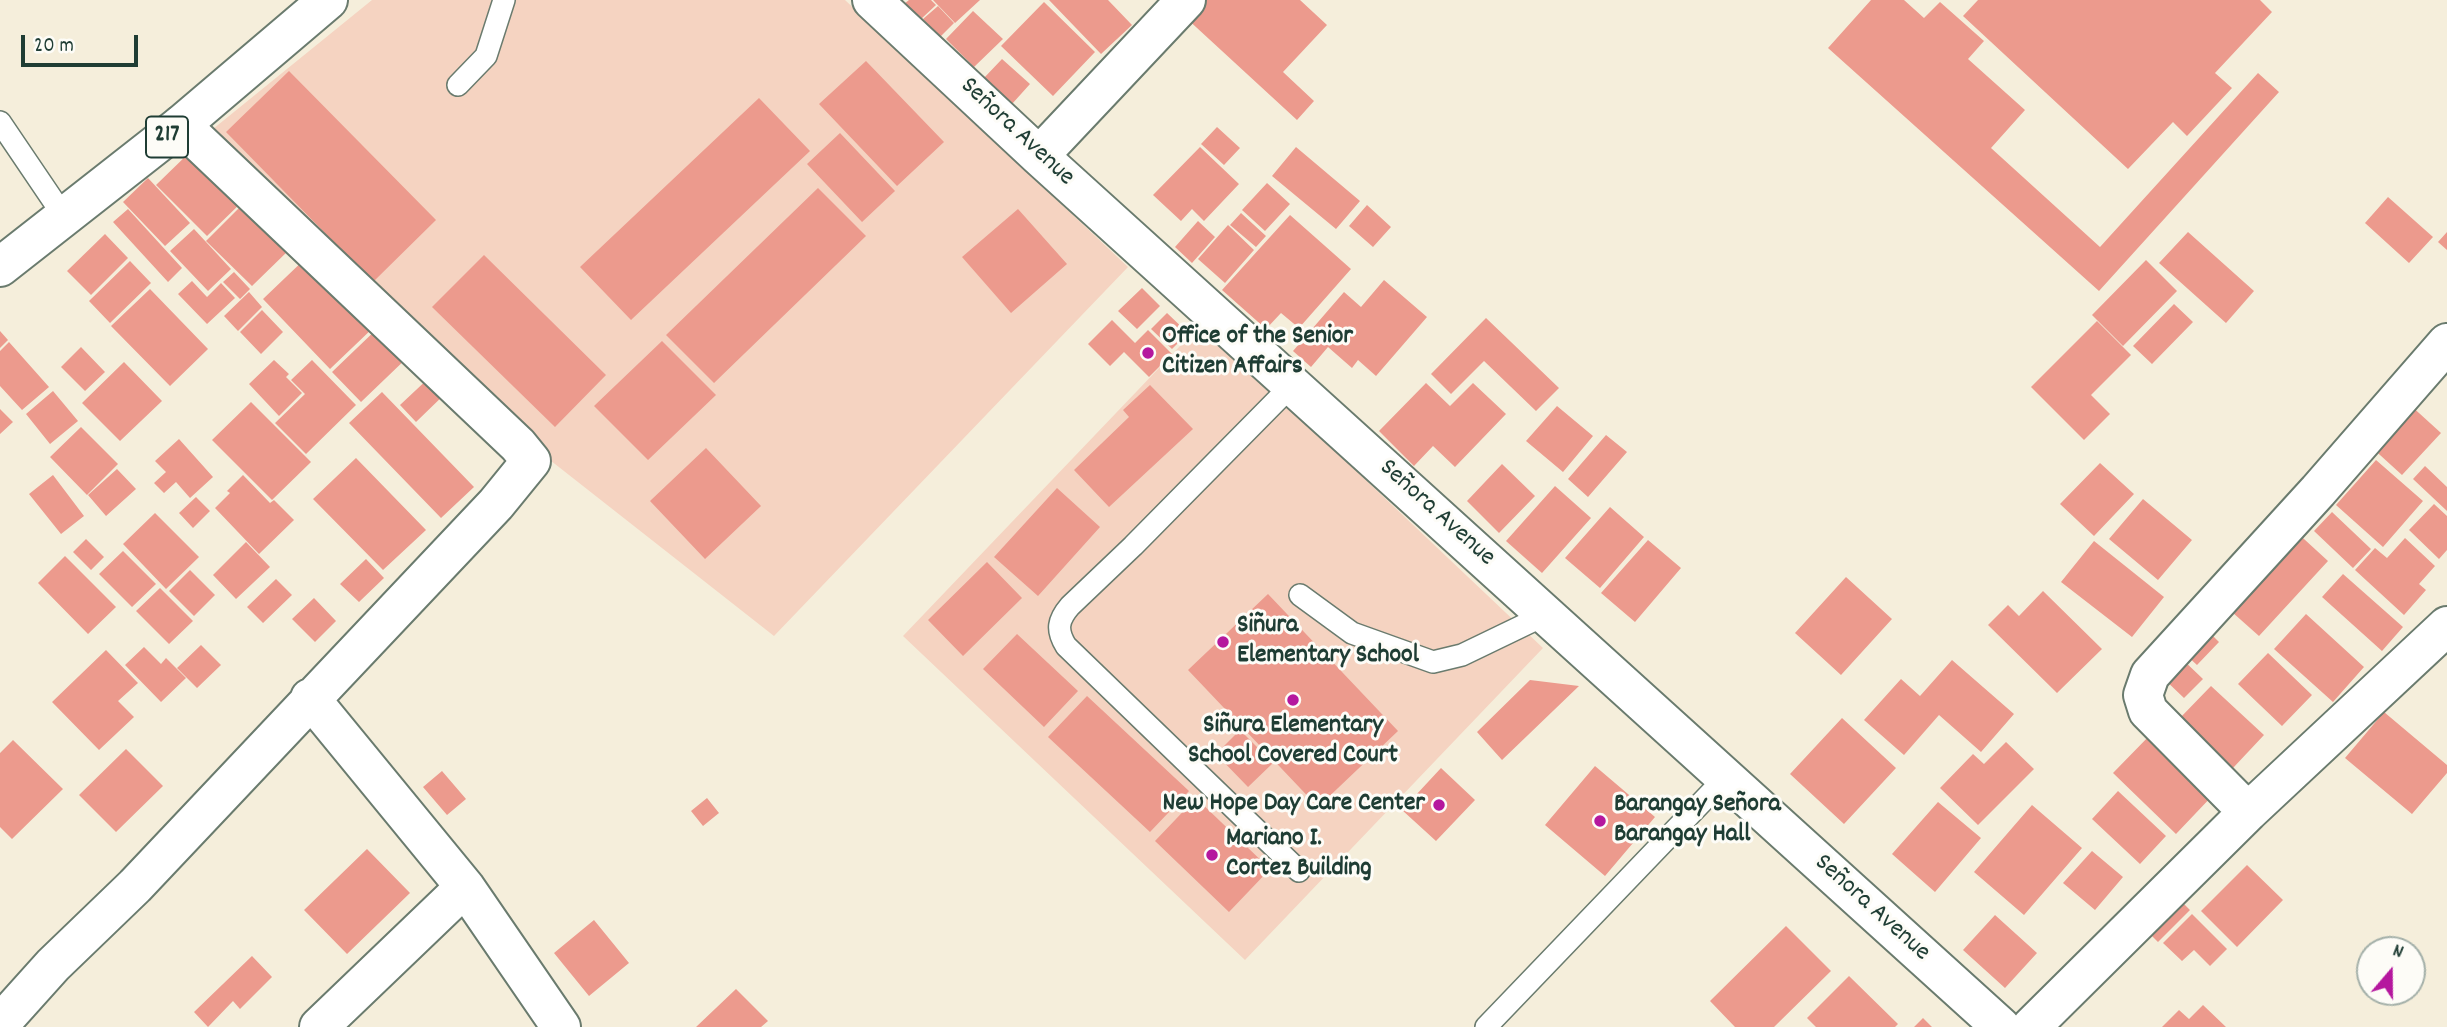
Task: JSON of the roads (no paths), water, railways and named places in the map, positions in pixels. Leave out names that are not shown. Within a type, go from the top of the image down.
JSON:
[{"type":"street","name":"217","points":[[0,267],[181,125],[328,0]]},
{"type":"street","name":"Señora Avenue","points":[[872,0],[1039,156],[2001,1027]]},
{"type":"street","points":[[1039,156],[1186,0]]},
{"type":"street","points":[[0,1024],[53,965],[135,886],[496,504],[531,461],[518,445],[181,125]]},
{"type":"street","points":[[2248,812],[2148,710],[2143,695],[2150,675],[2318,491],[2447,344]]},
{"type":"street","points":[[2031,1027],[2248,812],[2447,626]]},
{"type":"street","points":[[310,698],[465,887],[561,1027]]},
{"type":"street","points":[[319,1027],[465,887]]},
{"type":"lane","points":[[458,85],[486,56],[504,0]]},
{"type":"lane","points":[[0,122],[65,218]]},
{"type":"lane","points":[[1292,384],[1133,546],[1070,606],[1061,616],[1058,626],[1066,646],[1299,871]]},
{"type":"lane","points":[[1300,595],[1352,633],[1433,662],[1462,655],[1547,614]]},
{"type":"lane","points":[[1486,1027],[1726,777]]},
{"type":"place","name":"Office of the Senior Citizen Affairs","points":[[1148,353]]},
{"type":"place","name":"Siñura Elementary School","points":[[1223,642]]},
{"type":"place","name":"Siñura Elementary School Covered Court","points":[[1293,700]]},
{"type":"place","name":"New Hope Day Care Center","points":[[1439,805]]},
{"type":"place","name":"Barangay Señora Barangay Hall","points":[[1600,821]]},
{"type":"place","name":"Mariano I. Cortez Building","points":[[1212,855]]}]
